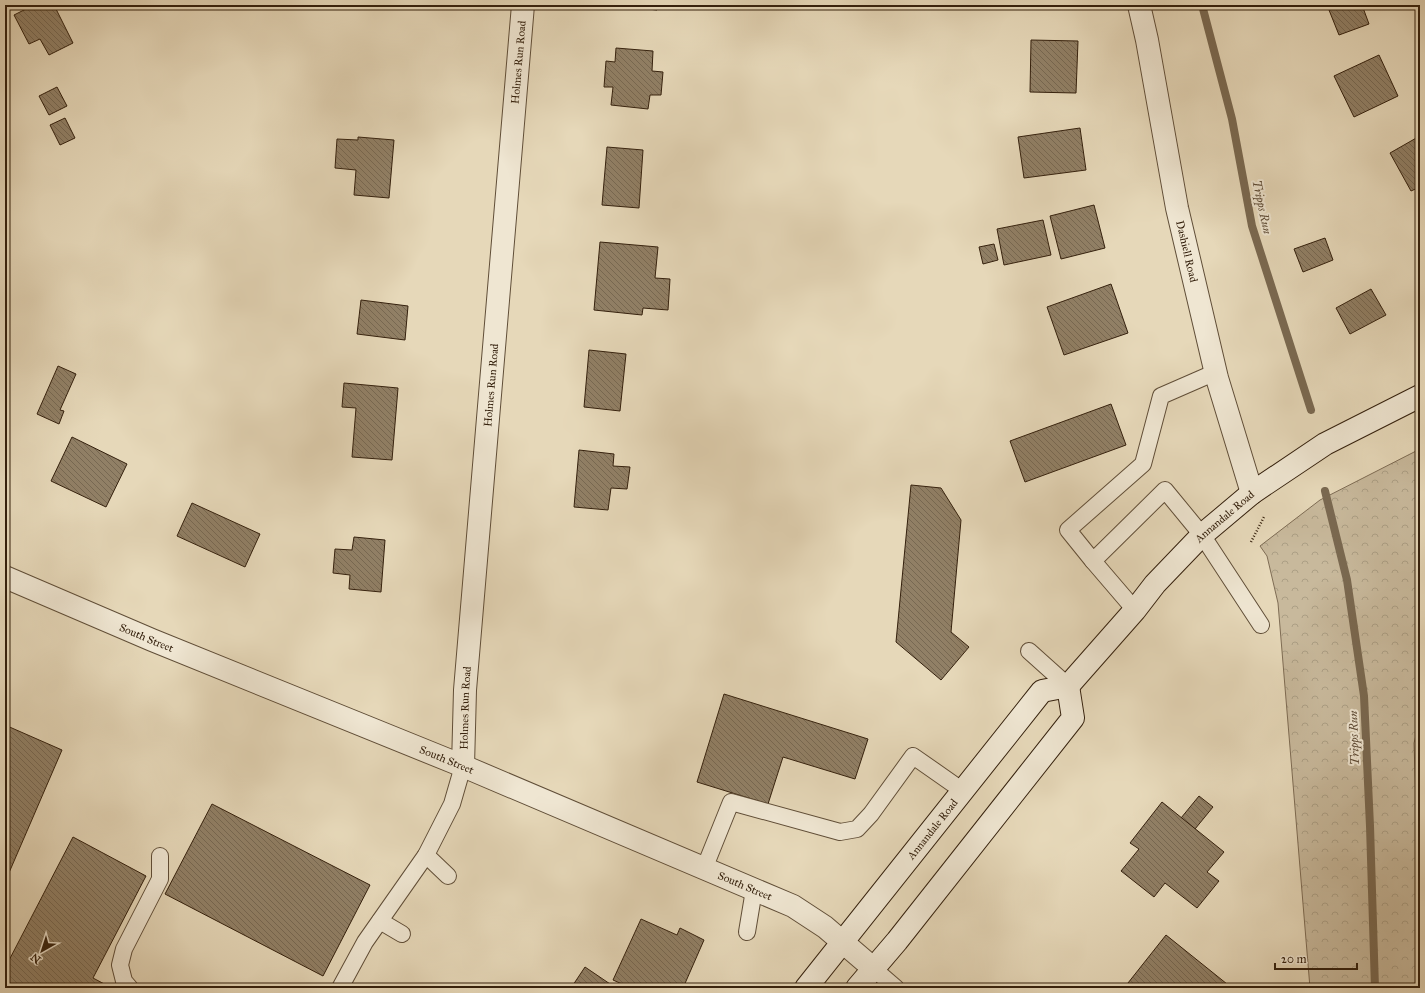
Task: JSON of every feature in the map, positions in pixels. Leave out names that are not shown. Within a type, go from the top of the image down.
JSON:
[{"type":"street","name":"Holmes Run Road","points":[[463,766],[464,690],[523,5]]},
{"type":"street","name":"Dashiell Road","points":[[1139,5],[1177,208],[1216,372],[1252,493]]},
{"type":"street","name":"Annandale Road","points":[[806,988],[1042,691],[1068,686],[1135,610],[1155,584],[1202,535],[1252,493],[1325,444],[1420,396]]},
{"type":"street","name":"South Street","points":[[5,577],[152,640],[463,766],[793,906],[825,927],[874,969]]},
{"type":"street","points":[[857,988],[874,969],[1073,718],[1068,686]]},
{"type":"lane","points":[[1135,610],[1068,530],[1143,464],[1160,396],[1216,372]]},
{"type":"lane","points":[[1093,561],[1165,490],[1202,535],[1261,625]]},
{"type":"lane","points":[[1029,651],[1068,686]]},
{"type":"lane","points":[[704,869],[731,802],[840,832],[857,829],[871,814],[913,756],[963,791]]},
{"type":"lane","points":[[340,988],[365,942],[426,855],[452,804],[463,766]]},
{"type":"lane","points":[[426,855],[448,876]]},
{"type":"lane","points":[[130,988],[124,982],[120,965],[124,949],[160,879],[160,856]]},
{"type":"lane","points":[[747,932],[754,890]]},
{"type":"lane","points":[[380,921],[402,934]]},
{"type":"lane","points":[[874,969],[896,988]]},
{"type":"green space","points":[[1420,449],[1420,720],[1414,743],[1420,923],[1420,988],[1310,988],[1278,603],[1267,556],[1260,546],[1320,500]]},
{"type":"building","points":[[34,5],[54,5],[73,43],[49,55],[40,39],[29,44],[14,15]]},
{"type":"building","points":[[657,5],[657,10],[620,6]]},
{"type":"building","points":[[1327,5],[1362,5],[1369,24],[1339,35]]},
{"type":"building","points":[[1031,40],[1078,41],[1076,93],[1030,92]]},
{"type":"building","points":[[616,48],[653,51],[652,71],[663,72],[661,95],[650,95],[648,109],[611,105],[613,87],[604,87],[606,61],[615,62]]},
{"type":"building","points":[[1379,55],[1398,96],[1354,117],[1334,76]]},
{"type":"building","points":[[57,87],[67,106],[49,115],[39,96]]},
{"type":"building","points":[[65,118],[75,138],[60,145],[50,125]]},
{"type":"building","points":[[1080,128],[1086,170],[1024,178],[1018,137]]},
{"type":"building","points":[[358,137],[394,140],[389,198],[354,195],[356,170],[335,168],[337,139],[358,140]]},
{"type":"building","points":[[1418,137],[1420,141],[1420,187],[1411,191],[1390,153]]},
{"type":"building","points":[[607,147],[643,150],[639,208],[602,205]]},
{"type":"building","points":[[1094,205],[1105,248],[1061,259],[1050,216]]},
{"type":"building","points":[[1043,220],[1051,255],[1004,265],[997,229]]},
{"type":"building","points":[[1325,238],[1333,260],[1303,272],[1294,249]]},
{"type":"building","points":[[600,242],[658,247],[655,278],[670,279],[668,310],[643,308],[642,315],[594,310]]},
{"type":"building","points":[[994,244],[998,260],[983,264],[979,247]]},
{"type":"building","points":[[1111,284],[1128,333],[1064,355],[1047,307]]},
{"type":"building","points":[[1371,289],[1386,315],[1350,334],[1336,308]]},
{"type":"building","points":[[361,300],[408,306],[405,340],[357,334]]},
{"type":"building","points":[[589,350],[626,354],[620,411],[584,407]]},
{"type":"building","points":[[58,366],[76,374],[60,410],[64,411],[59,424],[37,414]]},
{"type":"building","points":[[344,383],[398,388],[392,460],[352,457],[356,408],[342,407]]},
{"type":"building","points":[[1111,404],[1126,445],[1025,482],[1010,441]]},
{"type":"building","points":[[72,437],[127,464],[106,507],[51,481]]},
{"type":"building","points":[[579,450],[614,454],[613,466],[630,467],[627,489],[611,488],[608,510],[574,507]]},
{"type":"building","points":[[911,485],[941,488],[961,520],[951,632],[969,647],[941,680],[896,642]]},
{"type":"building","points":[[192,503],[260,534],[245,567],[177,536]]},
{"type":"building","points":[[354,537],[385,540],[381,592],[349,589],[350,575],[333,573],[335,549],[352,550]]},
{"type":"building","points":[[724,694],[868,739],[855,779],[783,757],[768,804],[697,782]]},
{"type":"building","points":[[5,725],[62,750],[5,882]]},
{"type":"building","points":[[1199,796],[1213,807],[1195,829],[1181,818]]},
{"type":"building","points":[[1162,802],[1224,852],[1207,872],[1219,881],[1197,908],[1165,883],[1154,897],[1121,871],[1139,849],[1130,843]]},
{"type":"building","points":[[212,804],[370,885],[323,976],[165,894]]},
{"type":"building","points":[[73,837],[146,876],[93,978],[110,987],[9,988],[5,986],[5,968]]},
{"type":"building","points":[[641,919],[677,935],[680,928],[704,940],[683,988],[631,988],[613,980]]},
{"type":"building","points":[[1166,935],[1232,988],[1124,988]]},
{"type":"building","points":[[585,967],[616,988],[571,988]]},
{"type":"waterway","name":"Tripps Run","points":[[1202,5],[1232,119],[1252,226],[1311,410]]},
{"type":"waterway","name":"Tripps Run","points":[[1325,491],[1347,580],[1364,696],[1375,988]]}]
